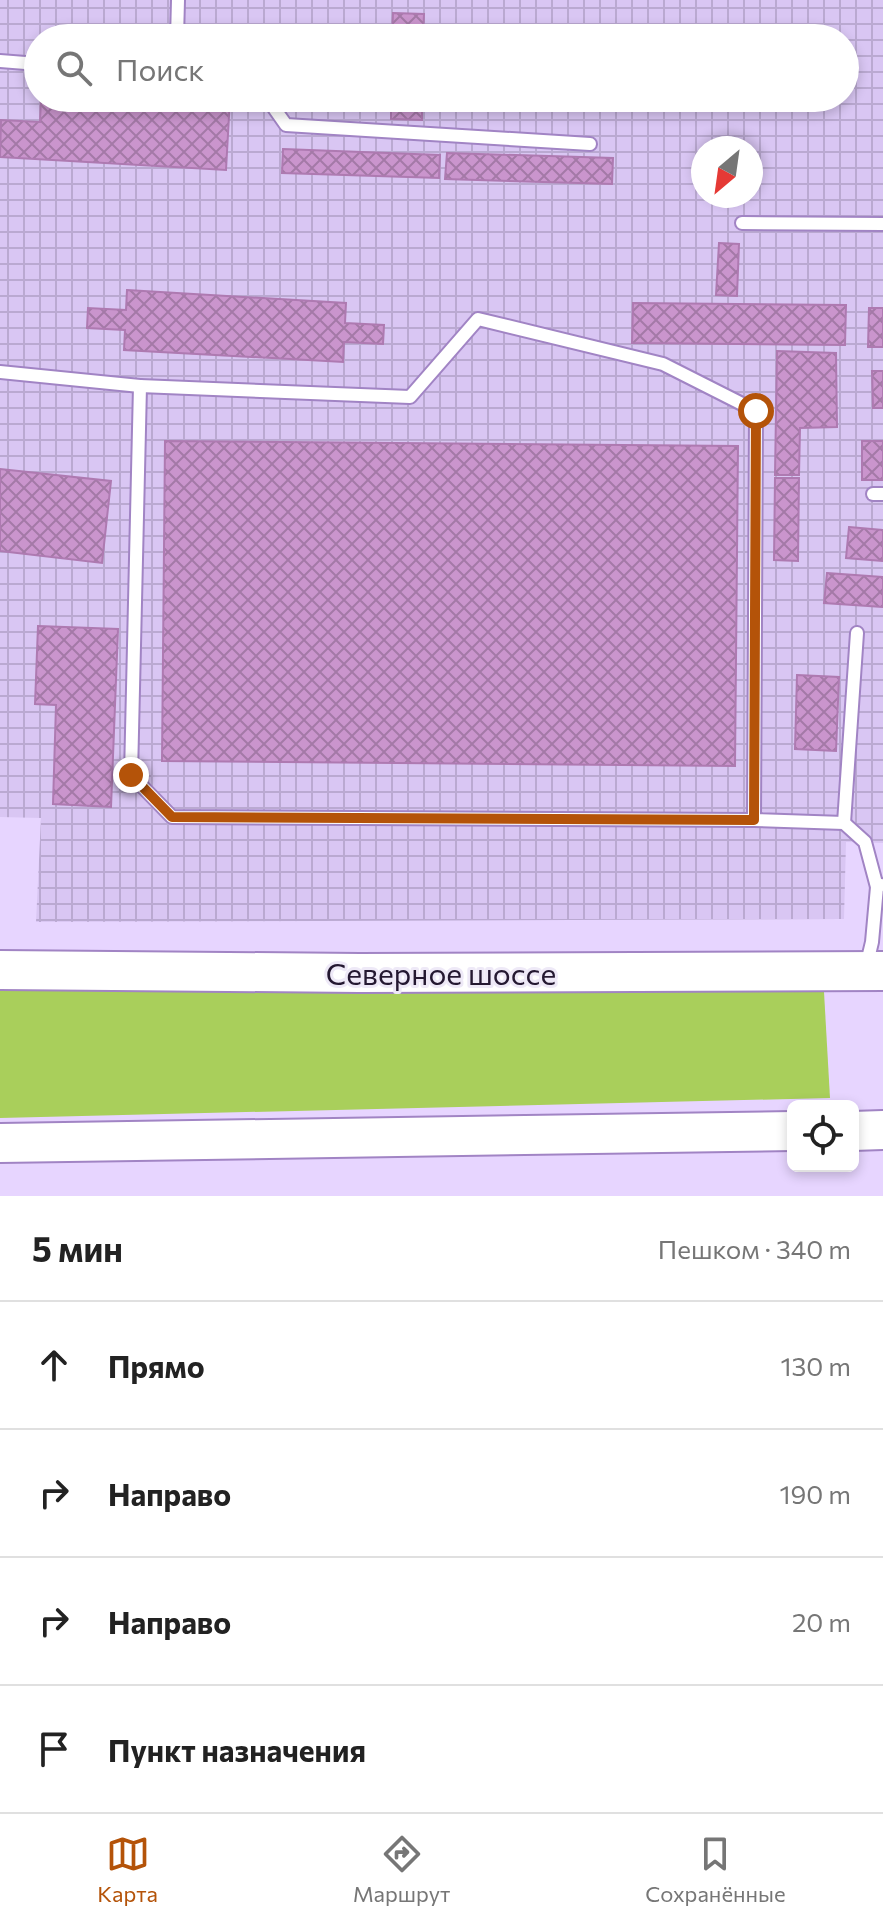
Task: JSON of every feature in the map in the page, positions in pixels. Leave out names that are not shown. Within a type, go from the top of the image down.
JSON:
[{"type":"main road","name":"Северное шоссе","points":[[0,970],[360,973],[874,971]]},
{"type":"main road","points":[[859,1131],[883,1130]]},
{"type":"main road","points":[[0,1143],[787,1131]]},
{"type":"lane","points":[[177,24],[178,0]]},
{"type":"lane","points":[[0,61],[24,63]]},
{"type":"lane","points":[[277,112],[286,125],[590,144]]},
{"type":"lane","points":[[742,223],[883,224]]},
{"type":"lane","points":[[0,372],[140,386],[410,397],[478,319],[663,364],[756,411],[754,820]]},
{"type":"lane","points":[[140,386],[131,775],[172,817],[844,823],[865,842],[880,886],[872,942],[874,971]]},
{"type":"lane","points":[[844,823],[857,633]]},
{"type":"shaded area","points":[[0,0],[883,0],[883,843],[846,842],[844,919],[36,922],[41,818],[0,817]]},
{"type":"green space","points":[[0,990],[824,992],[830,1098],[0,1118]]},
{"type":"building","points":[[393,13],[424,14],[424,24],[393,24]]},
{"type":"building","points":[[40,112],[229,112],[226,170],[0,157],[1,120],[40,122]]},
{"type":"building","points":[[391,112],[422,112],[422,120],[391,119]]},
{"type":"building","points":[[283,149],[440,155],[439,178],[282,173]]},
{"type":"building","points":[[447,153],[613,158],[612,184],[445,179]]},
{"type":"building","points":[[719,243],[739,244],[737,296],[716,295]]},
{"type":"building","points":[[127,290],[346,303],[345,323],[384,325],[383,344],[344,342],[343,362],[124,350],[125,330],[87,328],[88,308],[126,310]]},
{"type":"building","points":[[633,303],[846,305],[845,345],[632,343]]},
{"type":"building","points":[[869,308],[883,308],[883,347],[868,347]]},
{"type":"building","points":[[777,351],[836,353],[837,427],[800,428],[799,475],[775,475]]},
{"type":"building","points":[[872,371],[883,371],[883,408],[873,408]]},
{"type":"building","points":[[165,441],[738,446],[735,766],[162,761]]},
{"type":"building","points":[[862,441],[883,441],[883,480],[862,480]]},
{"type":"building","points":[[0,469],[111,481],[102,563],[0,551]]},
{"type":"building","points":[[775,478],[799,478],[798,561],[774,560]]},
{"type":"building","points":[[849,527],[883,530],[883,561],[846,558]]},
{"type":"building","points":[[827,573],[883,577],[883,607],[824,603]]},
{"type":"building","points":[[38,626],[118,629],[111,807],[53,804],[56,705],[35,704]]},
{"type":"building","points":[[797,675],[839,677],[836,751],[795,749]]},
{"type":"route","points":[[131,775],[172,817],[754,820],[756,411]]}]
